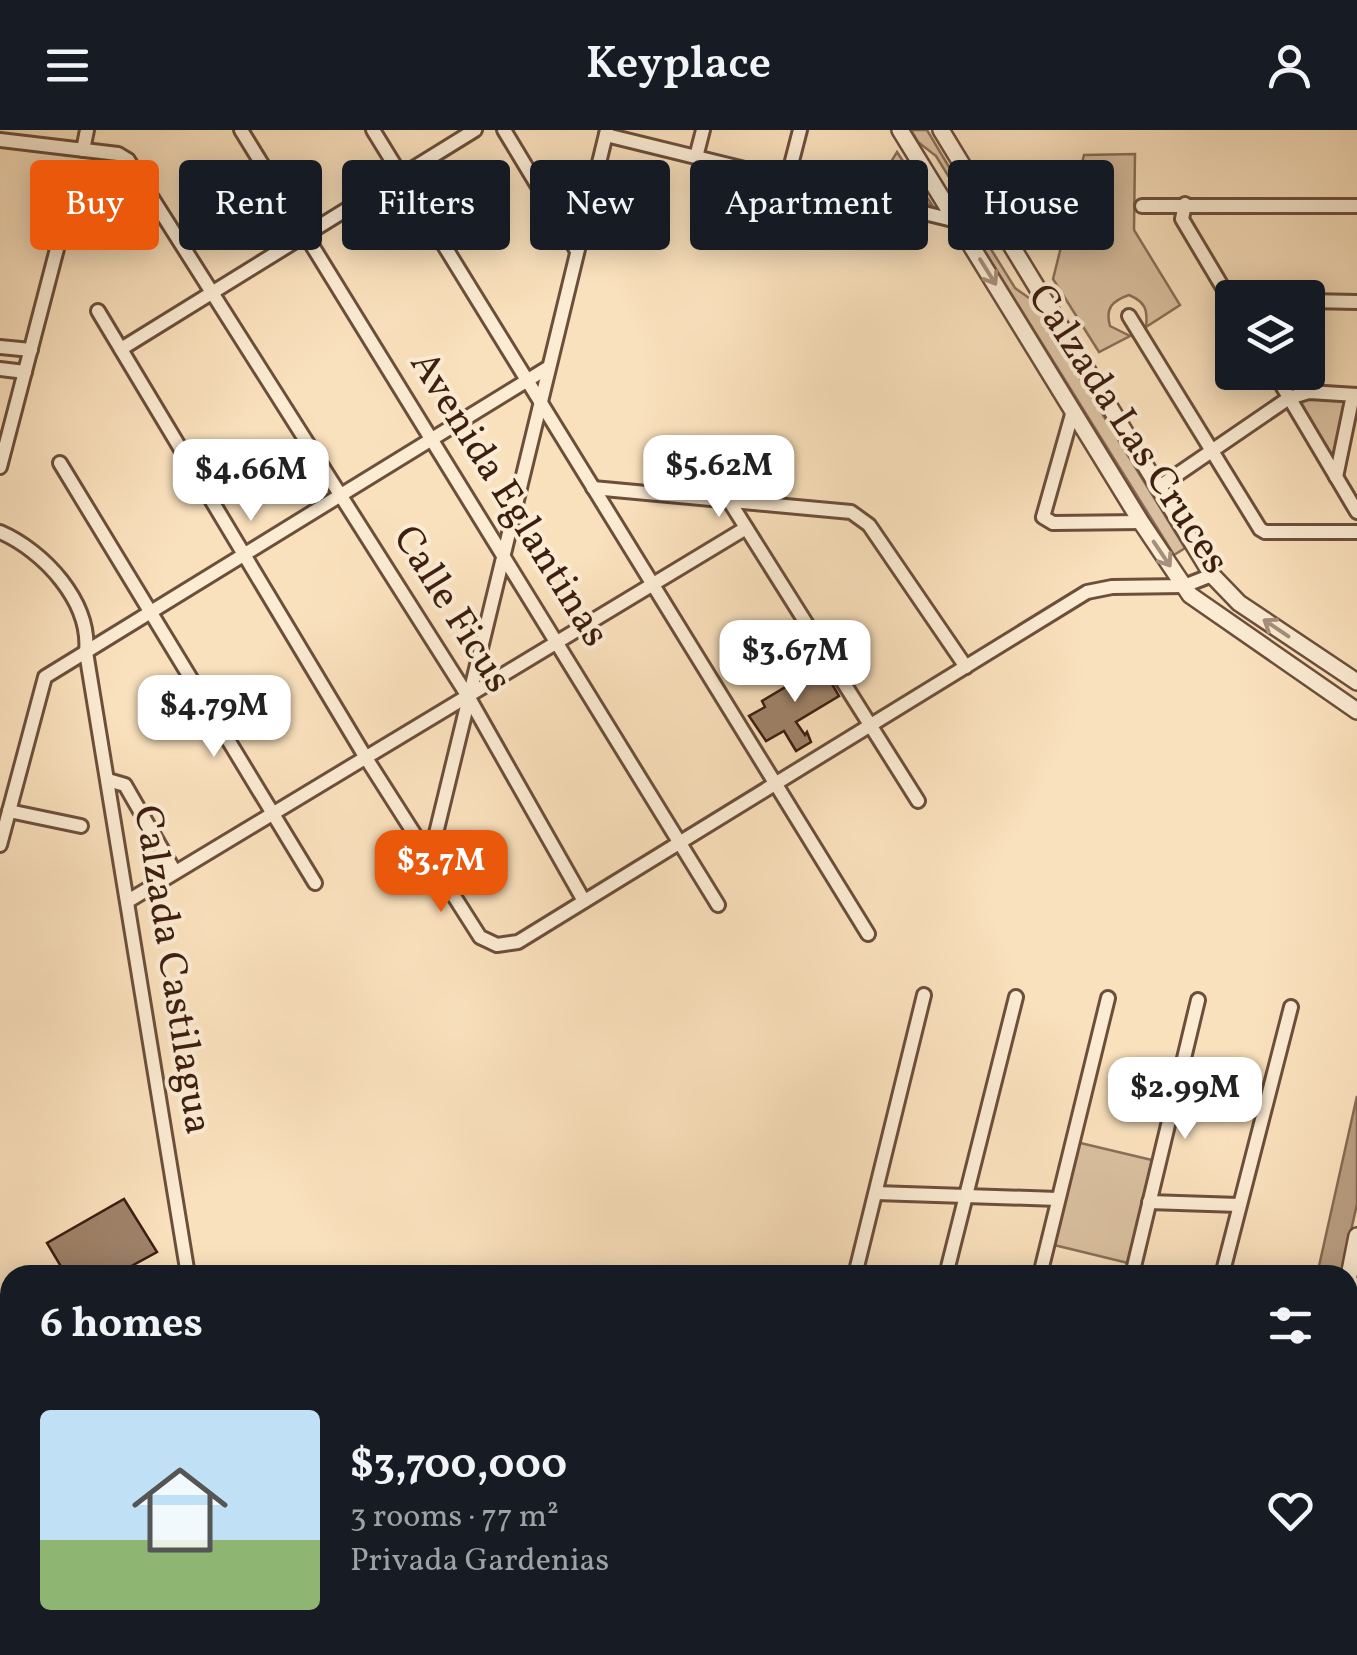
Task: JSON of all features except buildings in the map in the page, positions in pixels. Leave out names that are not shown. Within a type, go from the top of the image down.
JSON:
[{"type":"street","points":[[0,140],[83,150],[88,130]]},
{"type":"street","name":"Avenida Eglantinas","points":[[241,130],[260,160]]},
{"type":"street","points":[[372,130],[391,160]]},
{"type":"street","points":[[427,160],[475,130]]},
{"type":"street","points":[[504,130],[577,251]]},
{"type":"street","points":[[696,157],[703,130]]},
{"type":"street","points":[[792,160],[800,130]]},
{"type":"street","name":"Calzada Las Cruces","points":[[900,130],[948,208]]},
{"type":"street","name":"Calzada Las Cruces","points":[[942,130],[960,160]]},
{"type":"street","points":[[430,858],[606,132],[708,160]]},
{"type":"street","name":"Calle Ficus","points":[[83,150],[123,156],[469,698],[584,902]]},
{"type":"street","points":[[1185,204],[1182,219],[1219,280]]},
{"type":"street","points":[[1142,206],[1357,206]]},
{"type":"street","points":[[0,467],[57,250]]},
{"type":"street","points":[[121,350],[280,250]]},
{"type":"street","name":"Avenida Eglantinas","points":[[316,250],[718,905]]},
{"type":"street","points":[[446,250],[868,934]]},
{"type":"street","name":"Calzada Las Cruces","points":[[974,250],[1184,586],[1199,604],[1221,620],[1357,710]]},
{"type":"street","name":"Calzada Las Cruces","points":[[1015,250],[1212,576],[1239,603],[1357,682]]},
{"type":"street","points":[[1325,301],[1357,302]]},
{"type":"street","points":[[98,311],[366,758],[487,943],[518,942],[1087,592],[1112,587],[1184,586],[1212,576]]},
{"type":"street","points":[[1129,316],[1260,529],[1357,532]]},
{"type":"street","points":[[0,347],[31,350]]},
{"type":"street","points":[[0,845],[41,685],[52,671],[549,368]]},
{"type":"street","points":[[0,369],[25,372]]},
{"type":"street","points":[[1284,390],[1357,512]]},
{"type":"street","points":[[1158,487],[1289,398],[1309,392],[1355,395],[1336,478]]},
{"type":"street","points":[[1074,412],[1044,517],[1053,524],[1141,522]]},
{"type":"street","points":[[60,463],[315,883]]},
{"type":"street","points":[[593,488],[852,512],[869,525],[966,667]]},
{"type":"street","points":[[728,500],[918,802]]},
{"type":"street","points":[[128,901],[746,528]]},
{"type":"street","name":"Calzada Castilagua","points":[[0,532],[28,547],[62,582],[88,630],[86,652],[186,1265]]},
{"type":"street","points":[[108,780],[125,784],[175,872]]},
{"type":"street","points":[[9,811],[81,826]]},
{"type":"street","points":[[858,1265],[924,995]]},
{"type":"street","points":[[948,1265],[1016,997]]},
{"type":"street","points":[[1042,1265],[1108,998]]},
{"type":"street","points":[[1134,1265],[1198,1000]]},
{"type":"street","points":[[1224,1265],[1290,1006]]},
{"type":"street","points":[[876,1193],[1058,1199]]},
{"type":"street","points":[[1149,1202],[1239,1205]]},
{"type":"street","points":[[1351,1265],[1357,1236]]},
{"type":"shaded area","points":[[911,130],[927,130],[948,165],[948,175],[936,156],[918,142]]},
{"type":"shaded area","points":[[1135,154],[1134,230],[1180,305],[1146,327],[1146,311],[1139,300],[1129,295],[1118,300],[1109,310],[1110,326],[1130,336],[1099,352],[1053,279],[1060,250],[1114,250],[1114,160],[1083,160],[1084,155]]},
{"type":"shaded area","points":[[984,250],[991,250],[1015,288],[1032,300],[1185,548],[1174,555]]},
{"type":"shaded area","points":[[1351,396],[1336,474],[1291,399]]},
{"type":"shaded area","points":[[1357,1096],[1357,1204],[1343,1265],[1319,1265]]},
{"type":"shaded area","points":[[1072,1141],[1156,1161],[1132,1264],[1050,1244]]}]
